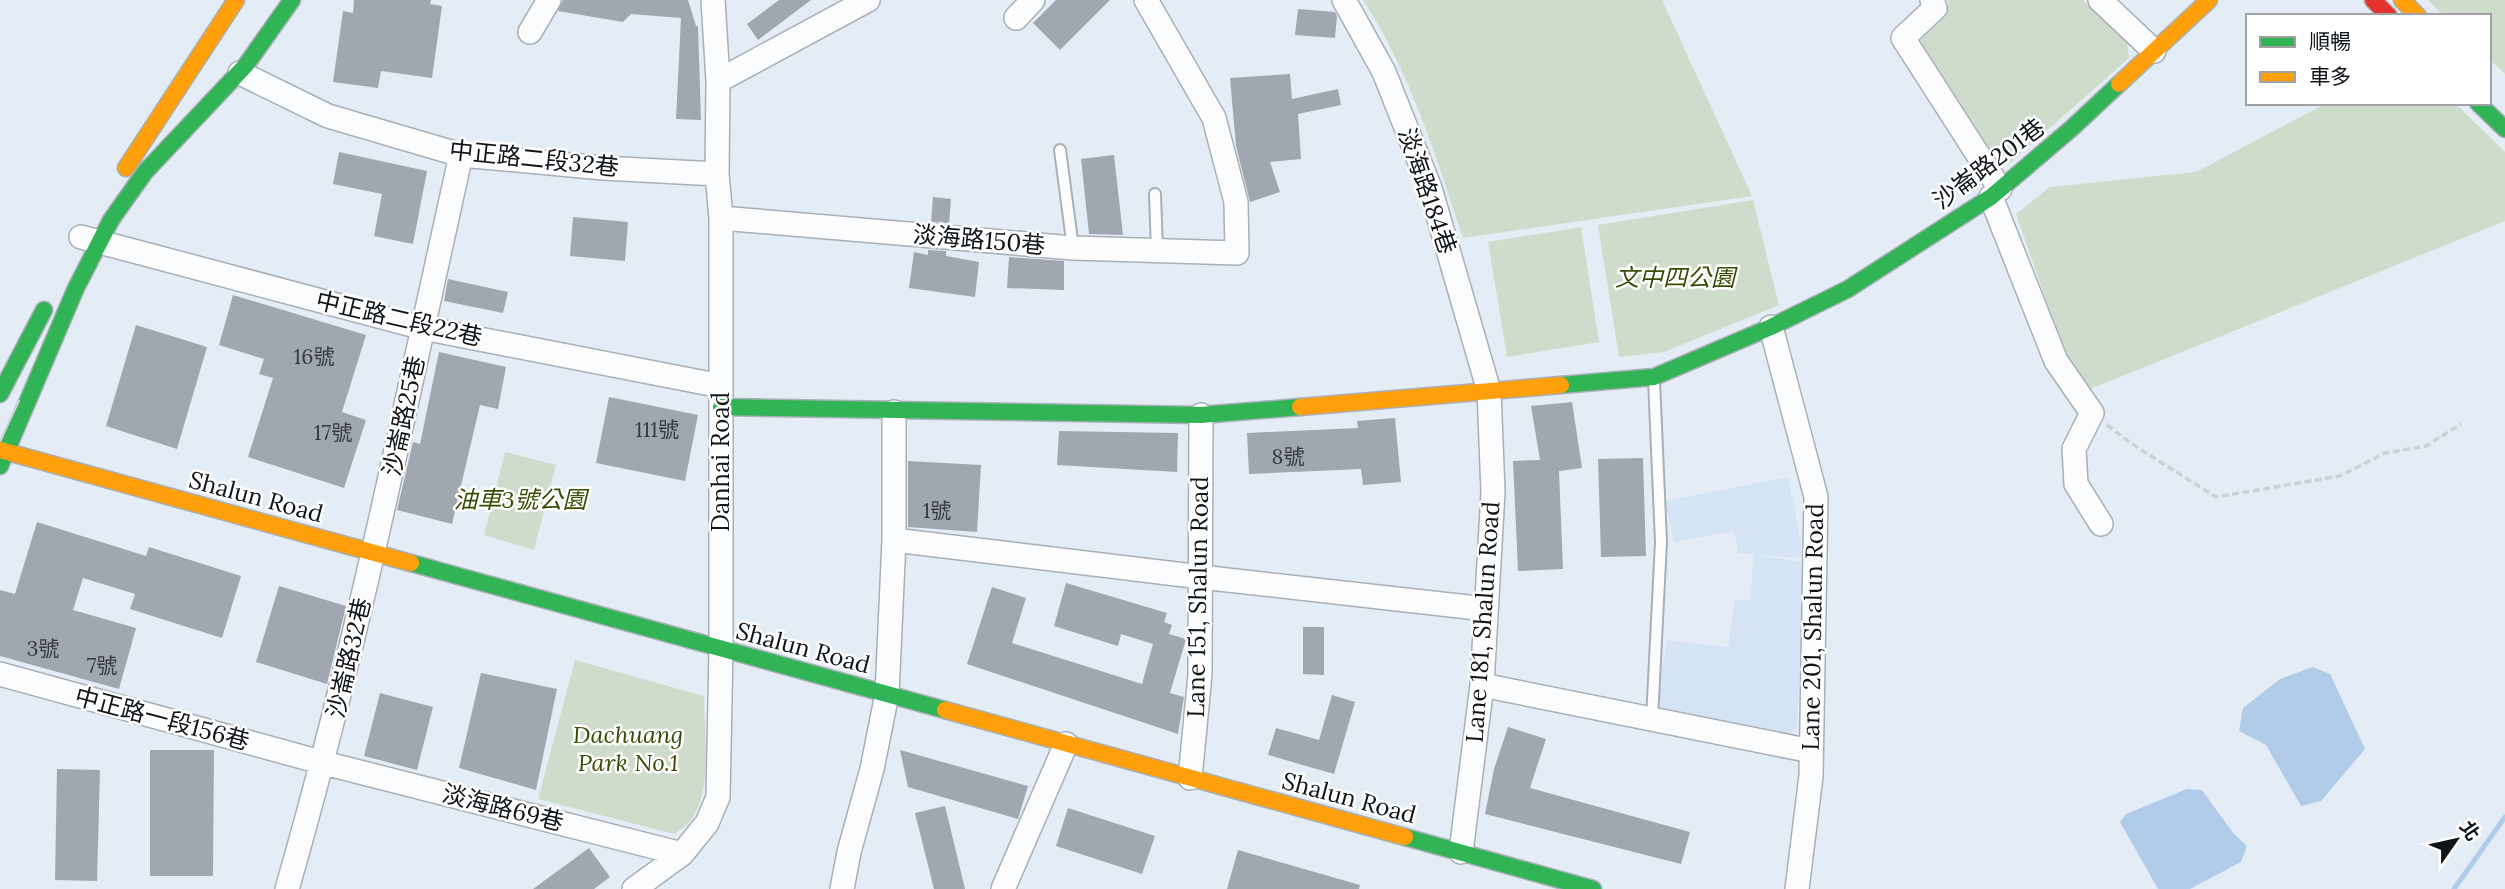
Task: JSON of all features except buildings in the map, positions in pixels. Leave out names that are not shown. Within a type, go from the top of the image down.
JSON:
[{"type":"street","points":[[118,181],[236,0]]},
{"type":"street","points":[[2,456],[31,397],[66,306],[91,228],[240,74],[292,0]]},
{"type":"street","points":[[530,32],[549,0]]},
{"type":"street","name":"Danhai Road","points":[[634,889],[682,853],[707,823],[718,797],[721,649],[721,218],[717,174],[718,81],[713,0]]},
{"type":"street","points":[[718,81],[869,0]]},
{"type":"street","points":[[1016,18],[1033,0]]},
{"type":"street","name":"淡海路150巷","points":[[721,218],[1073,248],[1237,253],[1236,202],[1214,118],[1146,0]]},
{"type":"street","name":"淡海路184巷","points":[[1345,0],[1384,72],[1430,188],[1489,391]]},
{"type":"street","points":[[1932,0],[1935,8],[1903,38],[1995,193],[2056,362],[2092,413],[2074,449],[2076,484],[2101,524]]},
{"type":"street","points":[[2100,0],[2154,51]]},
{"type":"street","name":"沙崙路201巷","points":[[1771,327],[1848,289],[1995,193],[2073,128],[2209,0]]},
{"type":"street","points":[[2372,0],[2387,14]]},
{"type":"street","points":[[2402,0],[2416,14]]},
{"type":"street","name":"中正路二段32巷","points":[[240,74],[328,116],[461,155],[603,168],[717,174]]},
{"type":"street","points":[[2480,105],[2505,129]]},
{"type":"street","name":"沙崙路25巷","points":[[374,553],[461,155]]},
{"type":"street","name":"中正路二段22巷","points":[[91,228],[422,328],[721,397]]},
{"type":"street","points":[[0,394],[49,298]]},
{"type":"street","points":[[721,397],[894,412],[1201,415],[1654,377],[1771,327]]},
{"type":"street","name":"Lane 201, Shalun Road","points":[[1771,327],[1816,497],[1811,776],[1797,889]]},
{"type":"street","name":"Lane 181, Shalun Road","points":[[1461,852],[1482,685],[1493,492],[1489,391]]},
{"type":"street","points":[[842,889],[849,852],[872,769],[887,694],[894,540],[894,412]]},
{"type":"street","name":"Lane 151, Shalun Road","points":[[1190,778],[1200,675],[1201,415]]},
{"type":"street","name":"Shalun Road","points":[[2,456],[374,553],[1594,889]]},
{"type":"street","points":[[894,540],[1486,609]]},
{"type":"street","name":"沙崙路32巷","points":[[287,889],[324,763],[374,553]]},
{"type":"street","name":"中正路一段156巷","points":[[0,674],[324,763]]},
{"type":"street","points":[[1482,685],[1811,751]]},
{"type":"street","points":[[1003,889],[1066,744]]},
{"type":"street","name":"淡海路69巷","points":[[324,763],[682,853]]},
{"type":"lane","points":[[1060,150],[1073,248]]},
{"type":"lane","points":[[1155,194],[1157,250]]},
{"type":"lane","points":[[1653,719],[1661,542],[1654,377]]},
{"type":"path","points":[[2092,413],[2132,444],[2216,497],[2340,476],[2385,453],[2426,446],[2461,424]]},
{"type":"shaded area","points":[[1788,477],[1804,558],[1756,555],[1804,562],[1797,728],[1786,736],[1655,711],[1667,640],[1728,647],[1735,600],[1751,600],[1753,554],[1738,553],[1734,531],[1674,542],[1665,501]]},
{"type":"green space","points":[[1363,0],[1662,0],[1752,196],[1463,238],[1408,85]]},
{"type":"green space","points":[[1947,0],[2083,0],[2127,42],[2129,58],[2009,164],[1995,157],[1920,41],[1928,24],[1949,4]]},
{"type":"green space","points":[[2428,0],[2505,0],[2505,74],[2491,61],[2491,14],[2442,14]]},
{"type":"green space","points":[[2323,105],[2457,105],[2505,152],[2505,221],[2088,390],[2065,354],[2016,214],[2050,187],[2196,172]]},
{"type":"green space","name":"文中四公園","points":[[1753,200],[1779,305],[1664,352],[1619,357],[1598,225]]},
{"type":"green space","points":[[1581,227],[1599,342],[1507,357],[1488,242]]},
{"type":"green space","name":"油車3號公園","points":[[505,452],[556,465],[534,550],[484,535]]},
{"type":"green space","name":"Dachuang Park No.1","points":[[575,660],[704,696],[706,760],[702,793],[691,820],[674,834],[538,799]]},
{"type":"water","points":[[2313,667],[2330,674],[2365,749],[2321,801],[2301,806],[2266,745],[2239,731],[2243,708],[2280,679]]},
{"type":"water","points":[[2187,789],[2202,790],[2234,834],[2247,846],[2241,862],[2190,889],[2158,889],[2120,822],[2126,814]]},
{"type":"waterway","points":[[2454,889],[2505,817]]},
{"type":"tram line","points":[[0,441],[19,401]]},
{"type":"traffic: fast","points":[[0,466],[76,288],[111,220],[145,172],[246,65],[292,0]]},
{"type":"traffic: fast","points":[[1561,385],[1654,377],[1771,327],[1848,289],[1991,197],[2119,84]]},
{"type":"traffic: fast","points":[[2480,105],[2505,129]]},
{"type":"traffic: fast","points":[[0,394],[44,310]]},
{"type":"traffic: fast","points":[[721,407],[1201,415],[1300,407]]},
{"type":"traffic: fast","points":[[411,563],[945,710]]},
{"type":"traffic: fast","points":[[1405,837],[1593,889]]},
{"type":"traffic: slow","points":[[126,168],[236,0]]},
{"type":"traffic: slow","points":[[2119,84],[2209,0]]},
{"type":"traffic: slow","points":[[2402,0],[2416,14]]},
{"type":"traffic: slow","points":[[1300,407],[1561,385]]},
{"type":"traffic: slow","points":[[0,450],[411,563]]},
{"type":"traffic: slow","points":[[945,710],[1405,837]]},
{"type":"traffic: jam","points":[[2373,0],[2387,14]]}]
